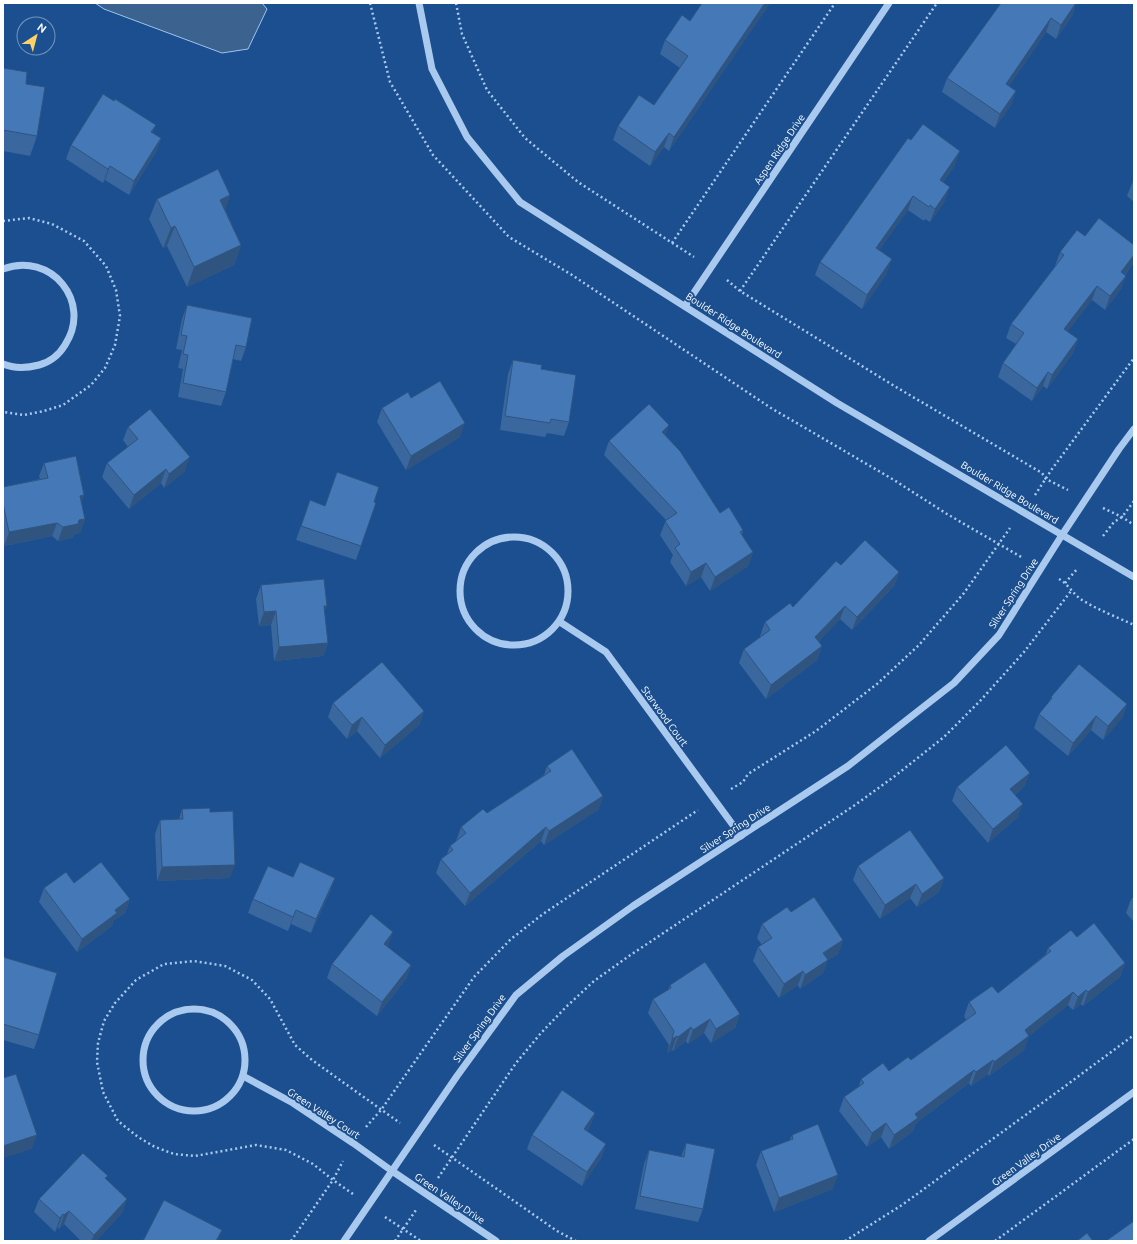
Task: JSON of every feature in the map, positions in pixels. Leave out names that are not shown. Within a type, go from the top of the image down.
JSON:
[{"type":"street","name":"Boulder Ridge Boulevard","points":[[419,3],[432,70],[467,136],[520,202],[837,403],[1134,577]]},
{"type":"street","name":"Aspen Ridge Drive","points":[[686,306],[889,3]]},
{"type":"street","points":[[3,269],[12,266],[28,265],[44,269],[58,278],[68,291],[73,306],[74,322],[70,338],[60,353],[45,363],[28,368],[10,367],[3,364]]},
{"type":"street","name":"Silver Spring Drive","points":[[344,1241],[457,1076],[516,995],[563,956],[627,911],[848,766],[954,683],[999,635],[1062,535],[1134,429]]},
{"type":"street","points":[[510,537],[527,538],[543,545],[556,557],[565,572],[568,588],[567,606],[560,622],[547,635],[531,643],[513,646],[494,641],[479,632],[467,618],[461,600],[461,582],[467,565],[478,551],[493,541],[510,537]]},
{"type":"street","name":"Starwood Court","points":[[560,622],[606,652],[741,836]]},
{"type":"street","points":[[189,1009],[206,1010],[221,1017],[234,1029],[242,1043],[245,1060],[243,1076],[235,1091],[222,1103],[207,1110],[190,1112],[173,1108],[159,1098],[148,1084],[143,1068],[143,1051],[149,1035],[159,1022],[173,1013],[189,1009]]},
{"type":"street","name":"Green Valley Court","points":[[243,1076],[292,1103],[354,1143],[392,1171]]},
{"type":"street","name":"Green Valley Drive","points":[[929,1241],[1134,1092]]},
{"type":"street","name":"Green Valley Drive","points":[[392,1171],[496,1241]]},
{"type":"path","points":[[456,3],[462,34],[487,90],[525,138],[578,182],[711,268],[740,290],[889,382],[1042,473],[1046,479],[1134,524]]},
{"type":"path","points":[[672,243],[835,3]]},
{"type":"path","points":[[740,290],[937,3]]},
{"type":"path","points":[[291,1241],[333,1180],[354,1143],[381,1110],[474,977],[511,939],[543,914],[677,823],[743,782],[748,774],[816,731],[877,684],[919,645],[964,593],[1052,469],[1134,358]]},
{"type":"path","points":[[992,540],[1005,547]]},
{"type":"path","points":[[1065,583],[1071,591],[1088,604],[1134,625]]},
{"type":"path","points":[[395,1241],[516,1063],[541,1032],[566,1007],[594,981],[629,956],[855,806],[896,776],[944,737],[980,701],[1024,652],[1071,591]]},
{"type":"path","points":[[845,1241],[908,1200],[1134,1034]]},
{"type":"path","points":[[996,1241],[1134,1139]]},
{"type":"water","points":[[95,3],[262,3],[267,9],[248,49],[222,53],[104,9]]},
{"type":"building","points":[[702,3],[765,3],[674,137],[669,133],[655,152],[618,126],[639,95],[654,105],[688,56],[665,40],[682,15],[690,21]]},
{"type":"building","points":[[1001,3],[1076,3],[1061,25],[1051,18],[1006,84],[1016,91],[1000,114],[947,78]]},
{"type":"building","points":[[3,68],[27,72],[26,84],[45,87],[37,136],[3,130]]},
{"type":"building","points":[[103,94],[114,101],[115,99],[156,125],[151,132],[161,138],[134,181],[110,166],[108,169],[71,145]]},
{"type":"building","points":[[923,124],[960,151],[940,180],[950,187],[935,209],[930,205],[929,207],[913,196],[876,248],[892,259],[867,295],[820,262],[908,138],[911,140]]},
{"type":"building","points":[[218,169],[230,195],[220,200],[241,245],[194,267],[175,226],[171,228],[157,199]]},
{"type":"building","points":[[1099,218],[1134,245],[1134,255],[1121,272],[1126,276],[1110,296],[1097,286],[1064,329],[1078,339],[1052,375],[1048,372],[1037,388],[1003,363],[1024,333],[1011,324],[1064,255],[1060,252],[1077,230],[1085,236]]},
{"type":"building","points":[[187,305],[252,318],[246,347],[236,345],[226,392],[183,383],[188,355],[183,354],[187,336],[181,335]]},
{"type":"building","points":[[513,360],[542,365],[541,369],[576,375],[569,422],[551,419],[550,423],[505,416]]},
{"type":"building","points":[[440,381],[465,423],[411,456],[382,408],[408,392],[411,398]]},
{"type":"building","points":[[649,404],[669,425],[662,432],[680,451],[720,513],[729,507],[743,530],[740,532],[753,552],[715,577],[706,563],[691,572],[675,548],[680,544],[665,521],[677,513],[609,441]]},
{"type":"building","points":[[150,409],[190,457],[169,474],[166,469],[134,495],[107,463],[138,439],[128,427]]},
{"type":"building","points":[[76,456],[84,495],[80,496],[85,519],[79,520],[78,524],[63,527],[57,523],[9,532],[3,503],[3,487],[48,478],[44,463]]},
{"type":"building","points":[[337,472],[379,487],[374,502],[376,503],[361,546],[301,526],[310,500],[325,506]]},
{"type":"building","points":[[865,540],[899,572],[857,617],[845,606],[815,637],[822,646],[771,685],[744,649],[770,630],[765,622],[790,603],[793,607],[836,561],[841,565]]},
{"type":"building","points":[[324,579],[327,606],[324,606],[328,643],[279,647],[276,611],[264,612],[261,585]]},
{"type":"building","points":[[382,662],[424,711],[385,745],[362,717],[352,725],[333,703]]},
{"type":"building","points":[[1079,664],[1127,704],[1108,726],[1096,716],[1073,743],[1039,714],[1052,698],[1051,697]]},
{"type":"building","points":[[1006,745],[1030,773],[1010,789],[1023,804],[993,829],[957,787]]},
{"type":"building","points":[[572,749],[603,796],[549,831],[546,827],[470,893],[441,859],[453,850],[450,846],[466,833],[461,827],[483,809],[487,813],[551,771],[547,766]]},
{"type":"building","points":[[210,808],[210,812],[233,811],[235,865],[162,867],[160,820],[183,819],[182,809]]},
{"type":"building","points":[[910,830],[944,878],[922,894],[916,884],[885,905],[858,866]]},
{"type":"building","points":[[101,862],[130,899],[115,910],[117,913],[82,939],[44,888],[66,872],[74,883]]},
{"type":"building","points":[[300,862],[335,878],[316,919],[296,910],[293,917],[253,899],[268,866],[293,877]]},
{"type":"building","points":[[814,897],[843,940],[823,953],[828,960],[805,975],[803,971],[784,984],[758,947],[772,938],[762,924],[787,907],[791,912]]},
{"type":"building","points":[[371,914],[393,932],[384,944],[411,965],[382,1002],[332,964]]},
{"type":"building","points":[[1094,923],[1125,963],[1088,992],[1086,990],[1078,997],[1073,992],[1025,1030],[1029,1036],[994,1062],[993,1060],[976,1072],[974,1070],[915,1114],[918,1118],[894,1135],[886,1123],[872,1133],[844,1097],[864,1083],[861,1079],[883,1063],[889,1071],[908,1057],[911,1060],[976,1013],[969,1002],[992,986],[998,993],[1051,951],[1048,948],[1071,930],[1077,937]]},
{"type":"building","points":[[3,957],[57,973],[39,1035],[3,1024]]},
{"type":"building","points":[[705,962],[740,1014],[716,1029],[710,1019],[693,1030],[691,1027],[678,1037],[677,1036],[672,1039],[674,1031],[653,999],[671,988],[670,985]]},
{"type":"building","points":[[16,1074],[37,1135],[3,1146],[3,1078]]},
{"type":"building","points":[[562,1090],[595,1113],[584,1129],[606,1144],[587,1172],[532,1135]]},
{"type":"building","points":[[818,1124],[838,1175],[779,1198],[761,1151],[793,1139],[792,1135]]},
{"type":"building","points":[[686,1143],[715,1149],[703,1209],[640,1196],[649,1150],[684,1157]]},
{"type":"building","points":[[83,1153],[108,1176],[105,1178],[127,1199],[94,1235],[69,1211],[64,1215],[63,1214],[60,1218],[39,1199]]},
{"type":"building","points":[[164,1200],[222,1230],[216,1241],[143,1241]]},
{"type":"building","points":[[1134,1221],[1134,1241],[1106,1241]]},
{"type":"building","points":[[1087,1233],[1093,1241],[1077,1241]]}]
